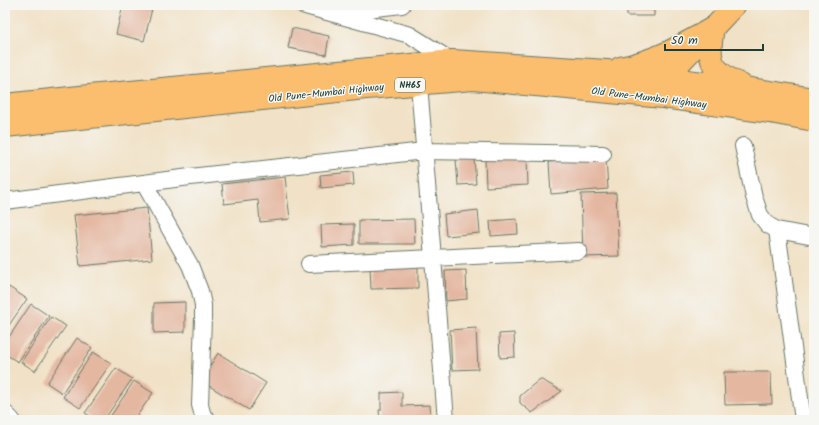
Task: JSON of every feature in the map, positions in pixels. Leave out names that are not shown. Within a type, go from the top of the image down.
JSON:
[{"type":"highway","points":[[608,71],[638,65],[659,58],[680,48],[712,28]]},
{"type":"highway","points":[[712,28],[710,53],[713,64],[721,74],[751,89]]},
{"type":"highway","name":"Old Pune–Mumbai Highway","points":[[5,105],[453,61],[608,71],[663,88],[770,112],[814,120]]},
{"type":"highway","name":"Old Pune–Mumbai Highway","points":[[5,126],[473,78],[663,88],[751,89],[814,99]]},
{"type":"main road","points":[[663,88],[678,66],[734,5]]},
{"type":"street","points":[[302,5],[410,35],[453,61],[473,78]]},
{"type":"street","points":[[330,13],[402,5]]},
{"type":"street","points":[[419,84],[446,420]]},
{"type":"street","points":[[743,146],[754,197],[760,215],[768,225],[777,230],[814,237]]},
{"type":"street","points":[[5,201],[144,183],[424,151],[603,154]]},
{"type":"street","points":[[144,183],[190,265],[200,291],[203,305],[200,405],[204,416],[208,420]]},
{"type":"street","points":[[777,230],[806,411]]},
{"type":"street","points":[[309,264],[579,251]]},
{"type":"street","points":[[5,413],[12,420]]},
{"type":"building","points":[[123,5],[153,5],[144,41],[116,34]]},
{"type":"building","points":[[627,5],[654,5],[654,16],[627,16]]},
{"type":"building","points":[[292,28],[329,36],[326,55],[288,48]]},
{"type":"building","points":[[474,158],[476,184],[458,185],[456,159]]},
{"type":"building","points":[[527,158],[528,185],[486,187],[485,160]]},
{"type":"building","points":[[606,158],[608,189],[551,194],[549,162]]},
{"type":"building","points":[[353,172],[354,185],[321,188],[320,175]]},
{"type":"building","points":[[285,177],[290,219],[260,222],[258,200],[224,204],[222,184]]},
{"type":"building","points":[[616,193],[619,256],[583,257],[581,194]]},
{"type":"building","points":[[147,208],[152,259],[80,266],[74,215]]},
{"type":"building","points":[[478,210],[480,233],[446,236],[444,214]]},
{"type":"building","points":[[414,219],[415,244],[359,244],[359,220]]},
{"type":"building","points":[[517,219],[518,234],[491,236],[490,221]]},
{"type":"building","points":[[354,224],[354,245],[322,247],[321,225]]},
{"type":"building","points":[[418,264],[418,288],[371,289],[370,266]]},
{"type":"building","points":[[466,270],[467,299],[446,301],[445,271]]},
{"type":"building","points":[[9,287],[27,299],[5,331],[5,293]]},
{"type":"building","points":[[185,302],[185,332],[154,333],[154,303]]},
{"type":"building","points":[[31,304],[49,316],[18,362],[5,354],[5,343]]},
{"type":"building","points":[[51,317],[66,326],[35,371],[21,362]]},
{"type":"building","points":[[476,328],[478,369],[452,370],[450,330]]},
{"type":"building","points":[[514,333],[515,357],[500,358],[499,334]]},
{"type":"building","points":[[77,338],[92,348],[62,393],[47,383]]},
{"type":"building","points":[[93,352],[111,363],[80,408],[63,397]]},
{"type":"building","points":[[218,353],[266,383],[249,410],[201,381]]},
{"type":"building","points":[[116,368],[132,379],[104,420],[96,420],[85,413]]},
{"type":"building","points":[[724,372],[771,372],[772,404],[725,405]]},
{"type":"building","points":[[540,379],[562,391],[532,413],[520,403],[520,396]]},
{"type":"building","points":[[134,381],[153,393],[134,420],[108,420]]},
{"type":"building","points":[[402,392],[402,406],[430,405],[431,420],[380,420],[379,410],[381,410],[381,393]]}]
